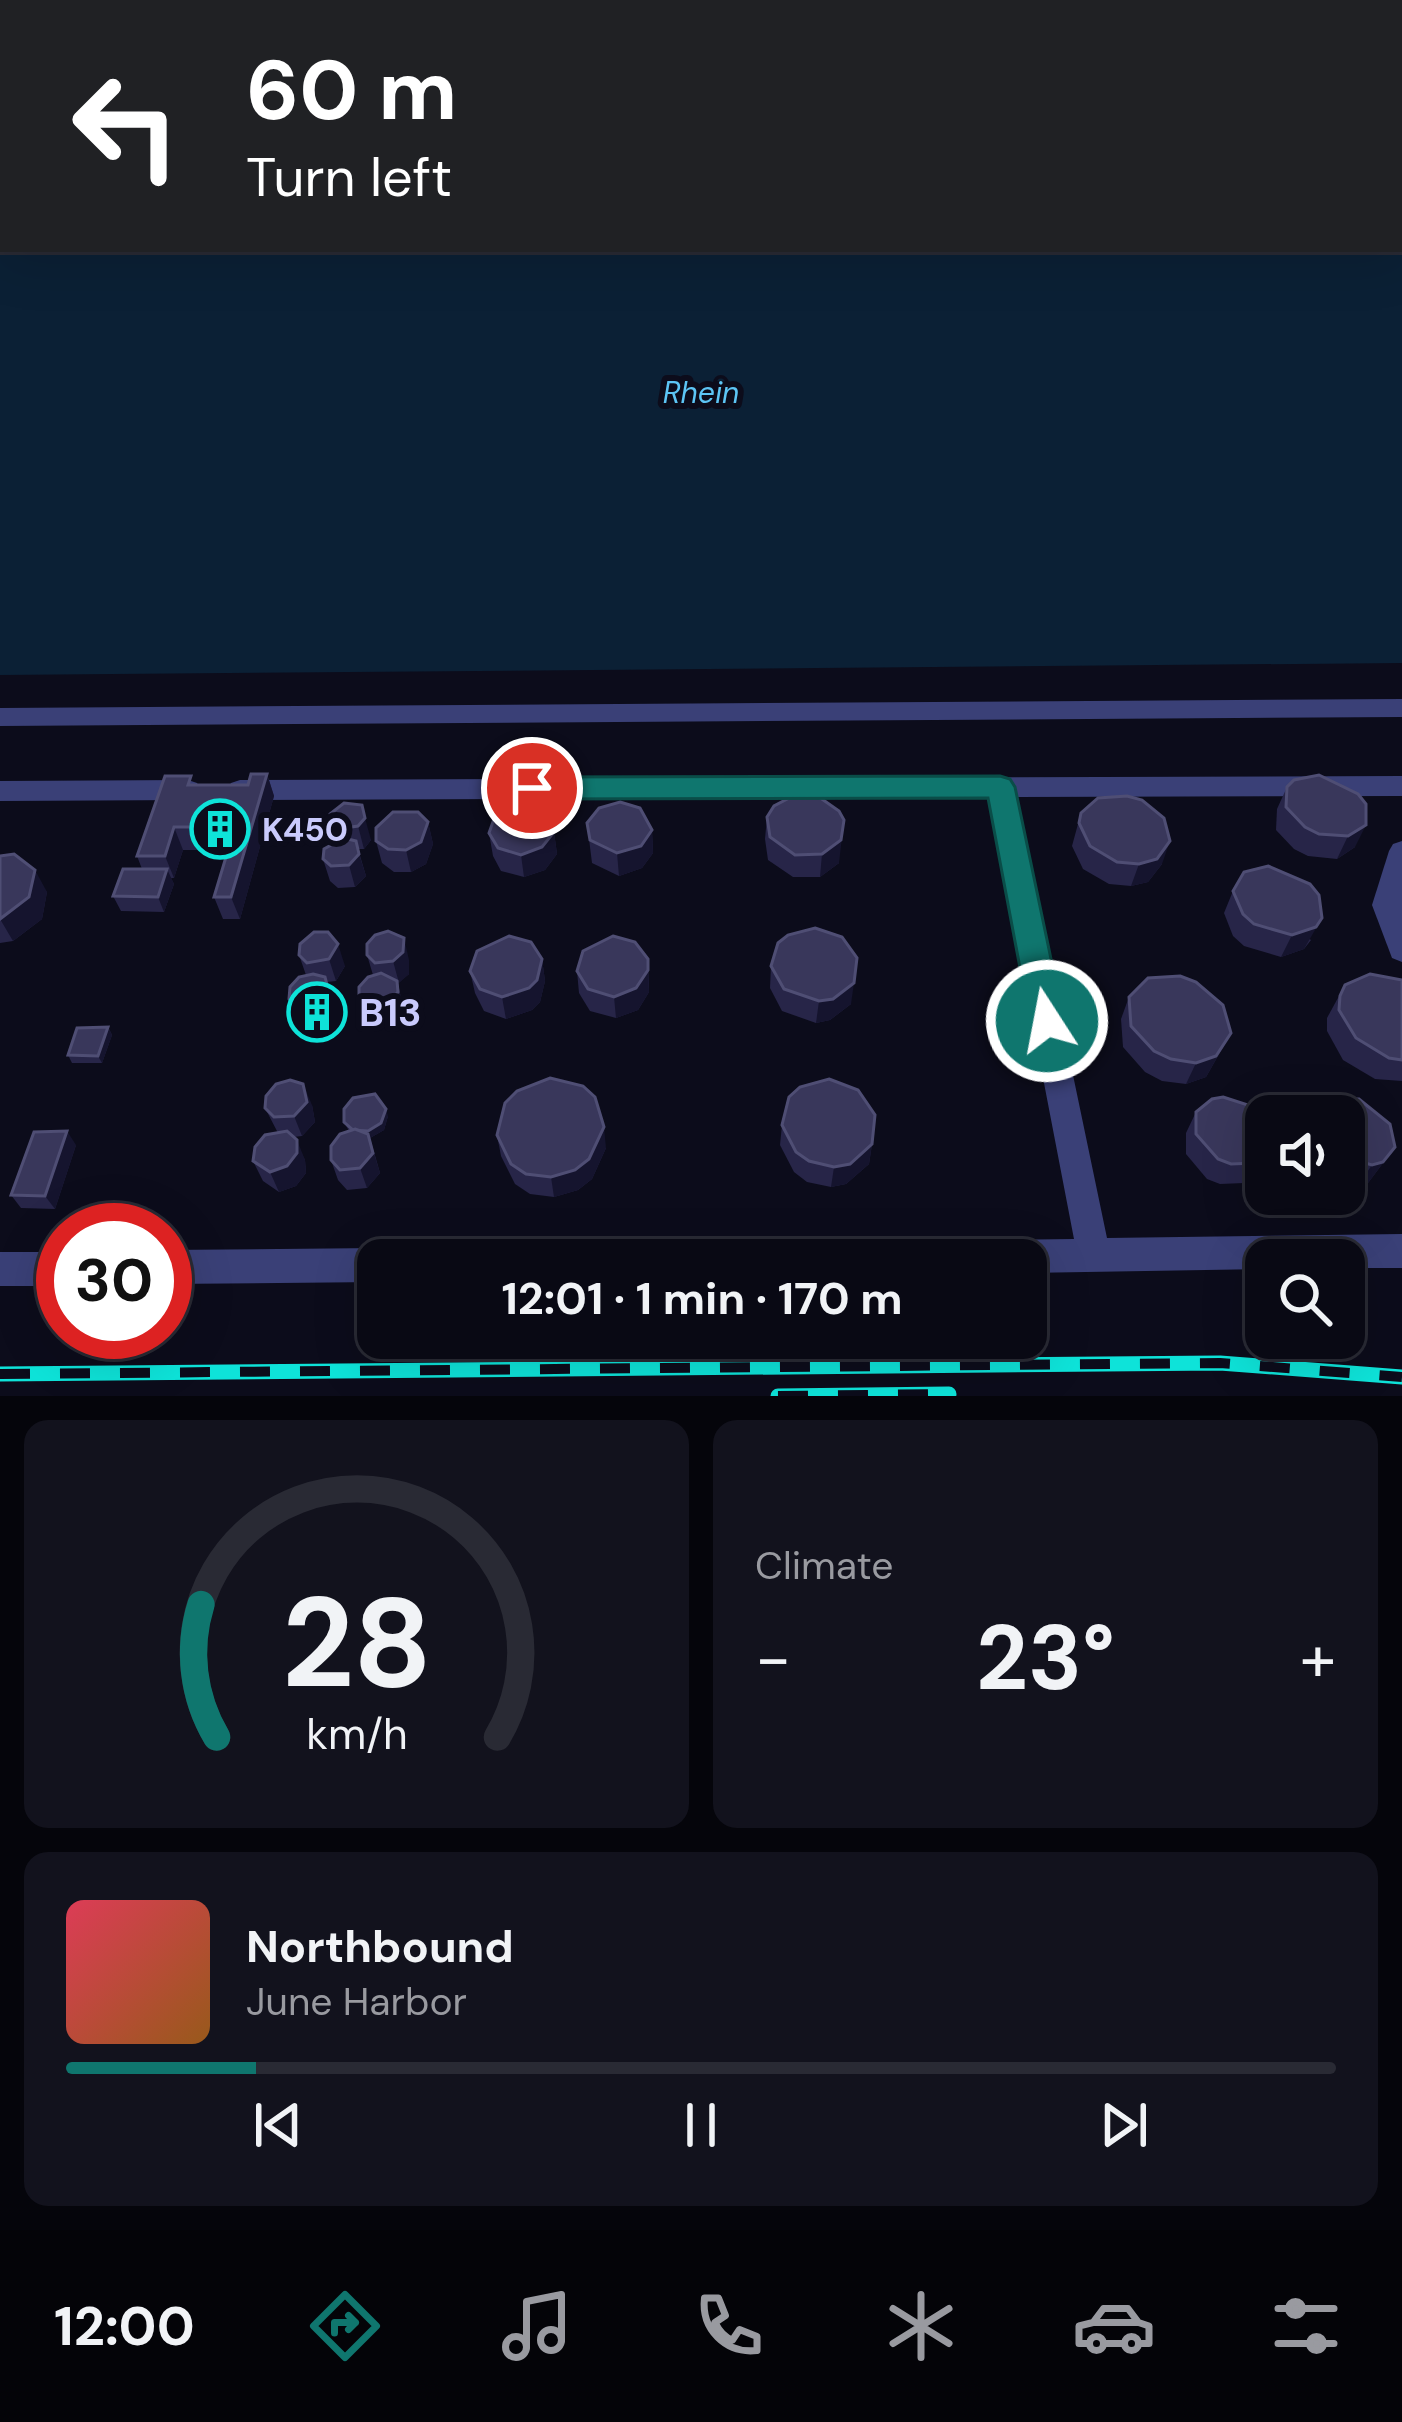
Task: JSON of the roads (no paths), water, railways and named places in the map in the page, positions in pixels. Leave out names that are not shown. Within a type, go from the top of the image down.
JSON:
[{"type":"street","points":[[0,716],[1402,708]]},
{"type":"street","points":[[0,791],[1402,786]]},
{"type":"street","points":[[1000,787],[1094,1254]]},
{"type":"street","points":[[1402,850],[1386,904],[1402,950]]},
{"type":"street","points":[[1047,1255],[1402,1251]]},
{"type":"street","points":[[192,1268],[357,1265]]},
{"type":"street","points":[[0,1269],[36,1269]]},
{"type":"water","name":"Rhein","points":[[0,252],[1402,252],[1402,663],[0,675]]},
{"type":"railway","points":[[0,1374],[1220,1363],[1402,1377]]},
{"type":"railway","points":[[778,1396],[949,1394]]},
{"type":"place","name":"K450","points":[[220,829]]},
{"type":"place","name":"B13","points":[[317,1012]]}]
